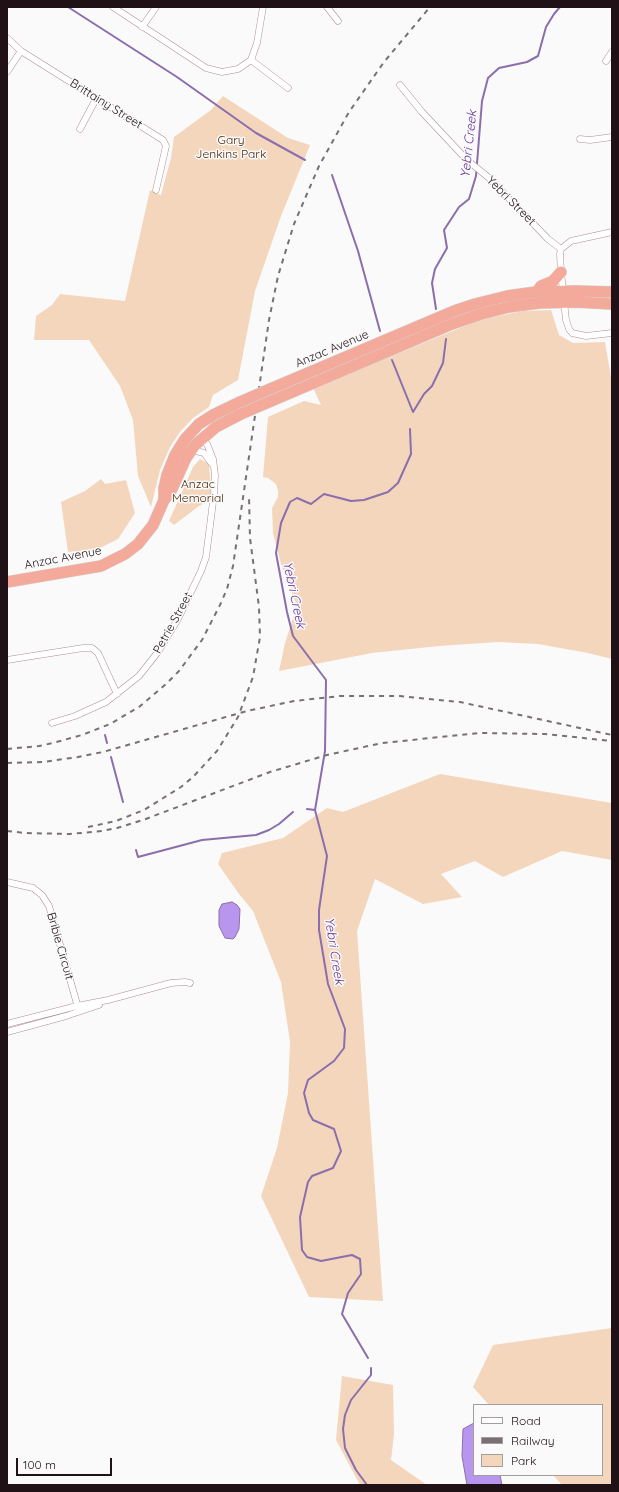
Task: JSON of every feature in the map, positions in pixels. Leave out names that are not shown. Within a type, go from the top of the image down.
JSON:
[{"type":"highway","points":[[536,292],[541,286],[553,281],[561,272]]},
{"type":"highway","name":"Anzac Avenue","points":[[164,500],[164,488],[167,474],[184,439],[199,424],[213,415],[240,402],[454,311],[493,299],[536,292],[612,304]]},
{"type":"highway","name":"Anzac Avenue","points":[[7,582],[101,566],[117,559],[138,544],[157,517],[164,500],[171,491],[181,467],[190,452],[201,439],[216,427],[241,414],[466,319],[509,307],[564,297],[612,292]]},
{"type":"street","points":[[114,7],[142,27],[213,71],[230,71],[238,69],[251,60],[257,43],[263,7]]},
{"type":"street","points":[[142,27],[156,7]]},
{"type":"street","points":[[327,7],[338,21]]},
{"type":"street","name":"Brittainy Street","points":[[7,38],[21,51],[96,99],[160,137],[166,146],[156,190]]},
{"type":"street","points":[[7,72],[21,51]]},
{"type":"street","points":[[606,62],[612,52]]},
{"type":"street","points":[[251,60],[288,88]]},
{"type":"street","name":"Yebri Street","points":[[400,85],[422,112],[467,160],[488,177],[548,239],[562,249]]},
{"type":"street","points":[[80,129],[96,99]]},
{"type":"street","points":[[580,139],[590,140],[612,137]]},
{"type":"street","points":[[612,232],[571,241],[562,249],[560,254],[566,320],[572,333],[586,336],[612,333]]},
{"type":"street","points":[[184,439],[201,439]]},
{"type":"street","name":"Petrie Street","points":[[52,723],[76,716],[96,707],[117,694],[139,676],[158,652],[178,619],[201,571],[209,542],[215,482],[214,467],[213,459],[207,444],[201,439]]},
{"type":"street","points":[[190,452],[196,451],[204,453],[214,467]]},
{"type":"street","points":[[7,660],[92,648],[98,653],[117,694]]},
{"type":"street","name":"Bribie Circuit","points":[[7,882],[34,888],[46,900],[52,912],[78,1009]]},
{"type":"street","points":[[7,1032],[108,1000],[171,983],[190,983]]},
{"type":"street","points":[[7,1024],[78,1009]]},
{"type":"green space","name":"Gary Jenkins Park","points":[[223,96],[288,138],[310,145],[281,216],[255,291],[238,380],[213,395],[209,407],[193,418],[180,432],[170,447],[160,470],[151,507],[138,476],[133,420],[120,386],[89,340],[34,340],[36,316],[52,305],[60,294],[125,301],[150,190],[161,195],[171,158],[174,137],[211,110]]},
{"type":"green space","points":[[551,310],[559,335],[573,343],[605,342],[612,383],[612,659],[538,644],[498,642],[372,653],[279,671],[285,643],[297,606],[281,564],[273,533],[272,508],[278,497],[278,491],[276,484],[268,478],[263,477],[268,417],[304,401],[321,405],[313,388],[482,319],[523,311]]},
{"type":"green space","name":"Anzac Memorial","points":[[200,459],[209,464],[211,491],[210,500],[199,506],[174,525],[169,521],[193,467]]},
{"type":"green space","points":[[101,479],[105,484],[126,480],[135,513],[118,539],[98,549],[68,552],[61,502],[85,491]]},
{"type":"green space","points":[[440,774],[612,803],[612,860],[562,851],[503,877],[475,861],[441,874],[462,897],[423,904],[375,879],[357,931],[383,1301],[309,1297],[261,1196],[277,1148],[288,1093],[290,1042],[281,982],[253,911],[218,864],[222,853],[283,838],[327,808],[343,812]]},
{"type":"green space","points":[[612,1328],[612,1485],[562,1485],[554,1476],[603,1476],[603,1404],[488,1404],[473,1387],[493,1345]]},
{"type":"green space","points":[[342,1376],[393,1385],[394,1434],[391,1460],[427,1485],[360,1485],[336,1440]]},
{"type":"shaded area","points":[[232,902],[240,909],[239,929],[233,939],[225,938],[219,926],[219,910],[222,904]]},
{"type":"shaded area","points":[[473,1424],[473,1476],[500,1476],[502,1485],[467,1485],[462,1456],[463,1429]]},
{"type":"waterway","points":[[68,7],[177,77],[256,133],[305,160]]},
{"type":"waterway","name":"Yebri Creek","points":[[436,309],[432,283],[435,269],[447,248],[444,230],[459,207],[469,199],[476,176],[482,101],[488,78],[499,68],[527,62],[538,56],[546,27],[560,7]]},
{"type":"waterway","points":[[332,175],[358,251],[380,331]]},
{"type":"waterway","name":"Yebri Creek","points":[[413,412],[424,394],[432,386],[443,363],[446,339]]},
{"type":"waterway","points":[[392,360],[413,412]]},
{"type":"waterway","name":"Yebri Creek","points":[[368,1358],[342,1314],[348,1293],[361,1274],[360,1259],[352,1255],[321,1261],[307,1257],[302,1250],[300,1217],[308,1182],[312,1176],[333,1168],[341,1151],[334,1129],[313,1120],[309,1113],[304,1093],[308,1080],[334,1061],[344,1048],[345,1029],[328,984],[319,930],[319,910],[327,856],[315,810],[325,751],[326,680],[293,636],[276,553],[281,523],[290,502],[297,498],[311,504],[324,494],[351,501],[364,500],[388,492],[398,483],[411,454],[410,429]]},
{"type":"waterway","points":[[105,735],[107,743]]},
{"type":"waterway","points":[[111,757],[123,802]]},
{"type":"waterway","points":[[307,809],[315,810]]},
{"type":"waterway","points":[[136,850],[138,857],[202,840],[256,835],[279,824],[293,812]]},
{"type":"waterway","name":"Yebri Creek","points":[[367,1485],[356,1470],[345,1448],[343,1429],[345,1415],[351,1400],[371,1375],[371,1368]]},
{"type":"railway","points":[[7,749],[53,743],[82,735],[110,724],[139,707],[166,684],[179,671],[202,640],[227,589],[233,566],[269,320],[278,276],[294,224],[319,166],[349,112],[384,62],[430,7]]},
{"type":"railway","points":[[88,827],[116,821],[144,810],[181,787],[193,777],[217,751],[238,717],[253,677],[260,637],[259,607],[250,538],[249,496]]},
{"type":"railway","points":[[7,763],[43,762],[103,752],[247,711],[294,701],[340,696],[400,696],[460,702],[612,735]]},
{"type":"railway","points":[[7,831],[70,834],[117,828],[143,820],[270,772],[327,755],[382,743],[480,733],[545,734],[612,741]]}]
